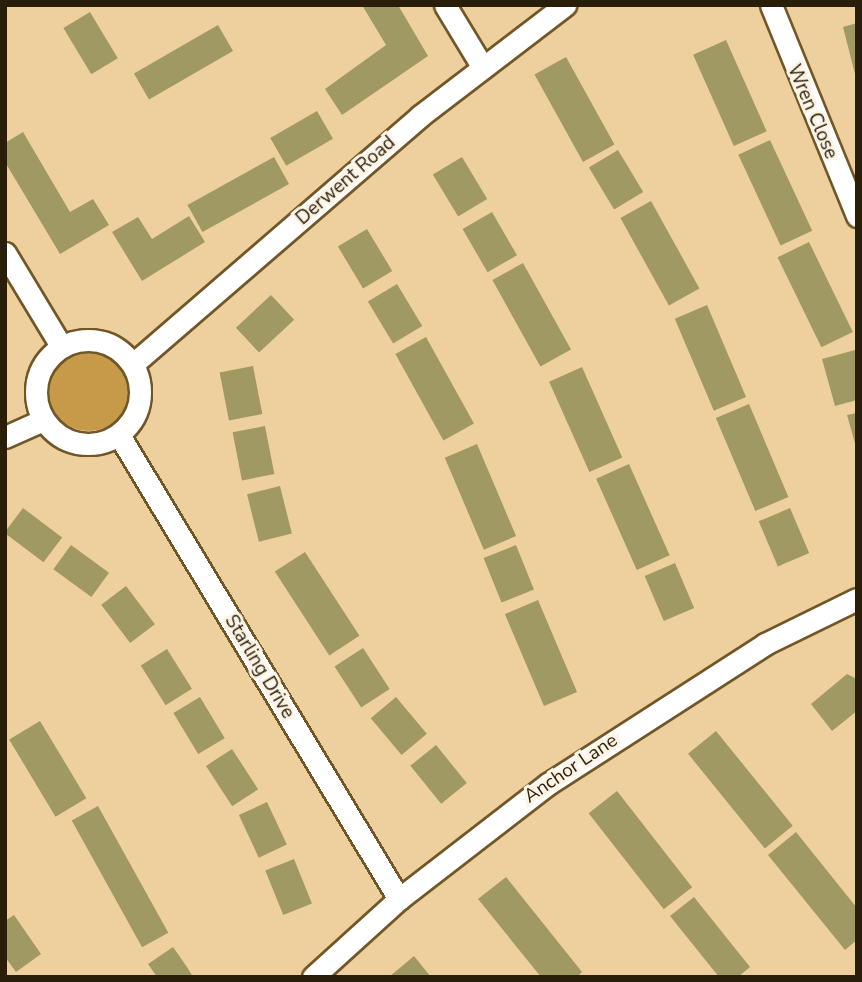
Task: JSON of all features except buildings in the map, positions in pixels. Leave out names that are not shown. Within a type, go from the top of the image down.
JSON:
[{"type":"street","points":[[445,5],[482,65]]},
{"type":"street","name":"Derwent Road","points":[[133,365],[482,65],[565,5]]},
{"type":"street","name":"Wren Close","points":[[771,5],[857,216]]},
{"type":"street","points":[[5,253],[61,346]]},
{"type":"street","points":[[93,339],[109,343],[133,365],[141,395],[119,435],[87,445],[55,433],[43,420],[36,387],[39,371],[61,346],[93,339]]},
{"type":"street","points":[[5,437],[43,420]]},
{"type":"street","name":"Starling Drive","points":[[119,435],[399,899]]},
{"type":"street","name":"Anchor Lane","points":[[313,977],[399,899],[514,808],[617,737],[765,644],[857,599]]},
{"type":"shaded area","points":[[89,349],[105,352],[118,361],[127,374],[130,390],[127,406],[118,419],[105,428],[89,431],[73,428],[60,419],[51,406],[48,390],[51,374],[60,361],[73,352]]}]
